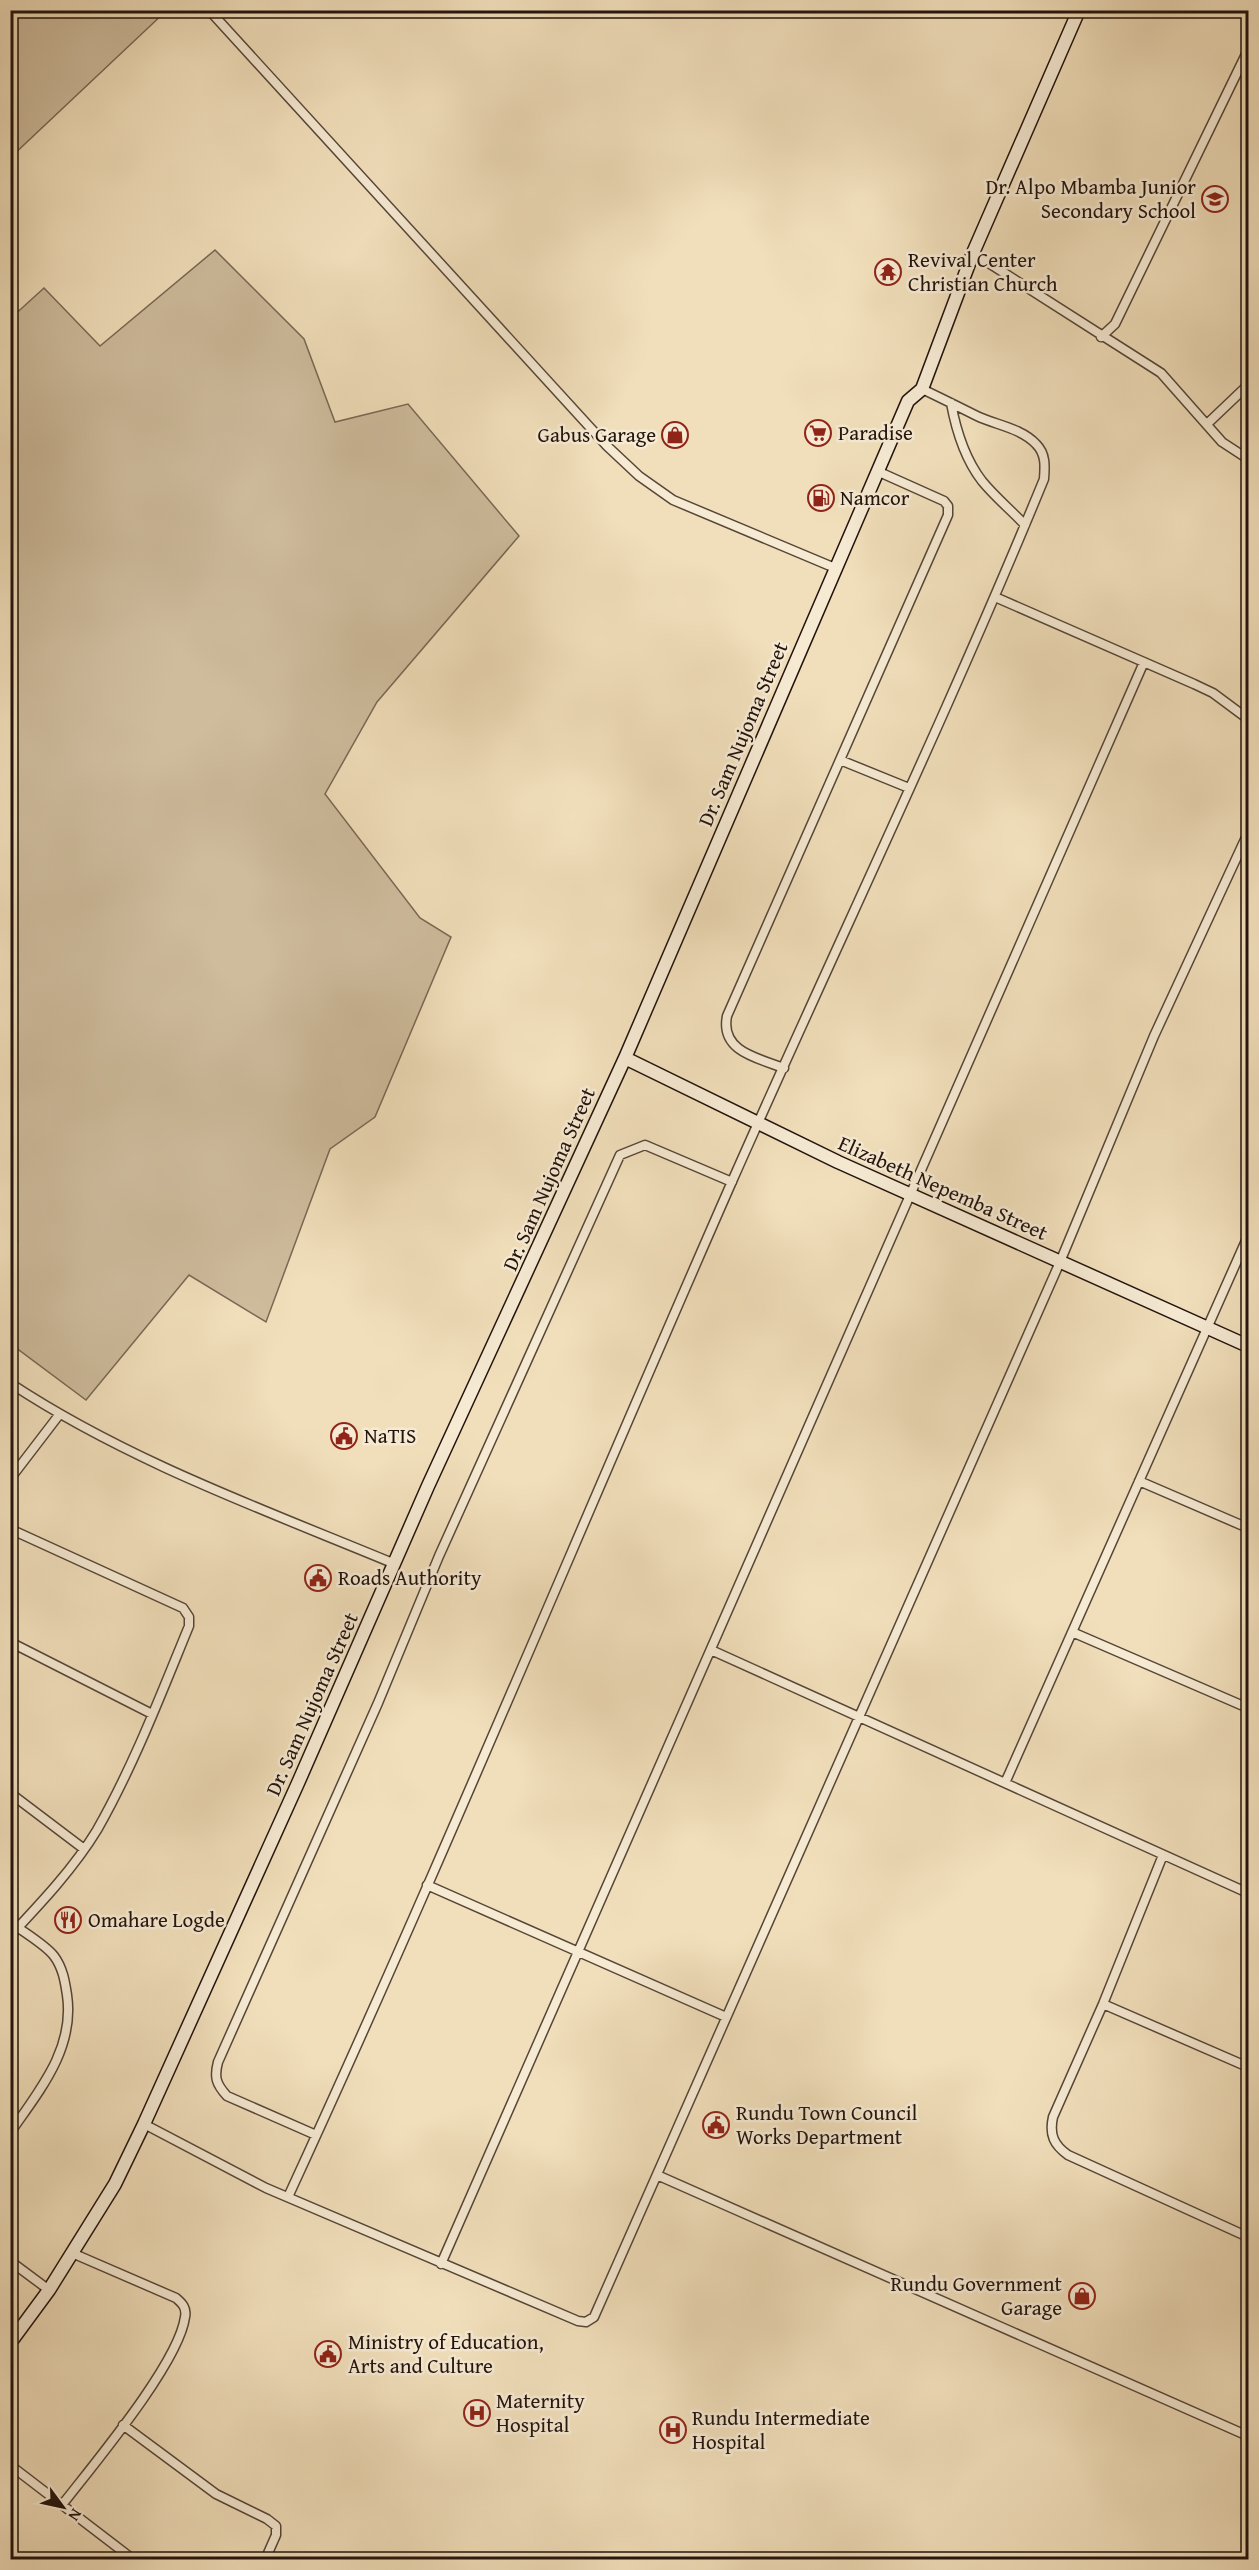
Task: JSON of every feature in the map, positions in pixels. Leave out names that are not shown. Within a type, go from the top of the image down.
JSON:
[{"type":"street","points":[[209,10],[599,437],[639,476],[673,500],[835,568]]},
{"type":"street","name":"Dr. Sam Nujoma Street","points":[[10,2343],[49,2290],[115,2184],[144,2124],[394,1564],[625,1058],[908,401],[922,389],[973,253],[1079,10]]},
{"type":"street","points":[[1101,337],[1115,324],[1248,50]]},
{"type":"street","points":[[973,253],[1161,374],[1222,442],[1248,459]]},
{"type":"street","points":[[1207,424],[1248,385]]},
{"type":"street","points":[[288,2197],[427,1885],[732,1182],[996,597],[1044,479],[1045,465],[1036,443],[1024,435],[922,389]]},
{"type":"street","points":[[951,403],[955,423],[974,468],[983,482],[1025,525]]},
{"type":"street","points":[[784,1068],[738,1049],[730,1042],[724,1028],[727,1016],[948,515],[948,506],[944,501],[877,471]]},
{"type":"street","points":[[996,597],[1214,693],[1248,719]]},
{"type":"street","points":[[441,2264],[1144,662]]},
{"type":"street","points":[[840,760],[909,788]]},
{"type":"street","points":[[144,2124],[288,2197],[441,2264],[578,2322],[586,2322],[594,2317],[1060,1262],[1154,1036],[1248,833]]},
{"type":"street","name":"Elizabeth Nepemba Street","points":[[625,1058],[758,1124],[911,1195],[1248,1346]]},
{"type":"street","points":[[316,2135],[227,2096],[218,2086],[215,2075],[378,1703],[439,1556],[620,1155],[645,1145],[732,1182]]},
{"type":"street","points":[[1005,1783],[1248,1236]]},
{"type":"street","points":[[10,1383],[59,1415],[207,1486],[394,1564]]},
{"type":"street","points":[[10,1479],[59,1415]]},
{"type":"street","points":[[1139,1481],[1248,1528]]},
{"type":"street","points":[[10,1529],[183,1608],[189,1617],[189,1626],[123,1780],[84,1849],[14,1925],[10,1936]]},
{"type":"street","points":[[1072,1632],[1248,1708]]},
{"type":"street","points":[[10,1642],[152,1714]]},
{"type":"street","points":[[711,1650],[1248,1893]]},
{"type":"street","points":[[10,1793],[84,1849]]},
{"type":"street","points":[[1163,1856],[1103,2004],[1053,2117],[1050,2128],[1052,2138],[1068,2155],[1248,2237]]},
{"type":"street","points":[[427,1885],[726,2017]]},
{"type":"street","points":[[10,2133],[47,2079],[62,2050],[67,2030],[68,2002],[65,1978],[54,1955],[14,1925]]},
{"type":"street","points":[[1103,2004],[1248,2067]]},
{"type":"street","points":[[657,2175],[1248,2436]]},
{"type":"street","points":[[62,2505],[123,2425],[172,2352],[186,2315],[184,2305],[176,2298],[72,2253]]},
{"type":"street","points":[[10,2261],[49,2290]]},
{"type":"street","points":[[123,2425],[216,2494],[267,2519],[276,2526],[276,2535],[265,2559]]},
{"type":"street","points":[[10,2465],[134,2559]]},
{"type":"shaded area","points":[[11,10],[166,10],[166,11],[11,157]]},
{"type":"shaded area","points":[[215,250],[304,339],[335,422],[408,404],[519,536],[377,702],[325,794],[420,918],[451,937],[375,1117],[330,1149],[266,1322],[189,1275],[86,1400],[11,1344],[11,1252],[18,1241],[10,1235],[11,318],[44,288],[100,346]]},
{"type":"place","name":"Dr. Alpo Mbamba Junior Secondary School","points":[[1215,199]]},
{"type":"place","name":"Revival Center Christian Church","points":[[888,272]]},
{"type":"place","name":"Paradise","points":[[818,433]]},
{"type":"place","name":"Gabus Garage","points":[[675,435]]},
{"type":"place","name":"Namcor","points":[[821,498]]},
{"type":"place","name":"NaTIS","points":[[344,1436]]},
{"type":"place","name":"Roads Authority","points":[[318,1578]]},
{"type":"place","name":"Omahare Logde","points":[[68,1920]]},
{"type":"place","name":"Rundu Town Council Works Department","points":[[716,2125]]},
{"type":"place","name":"Rundu Government Garage","points":[[1082,2296]]},
{"type":"place","name":"Ministry of Education, Arts and Culture","points":[[328,2354]]},
{"type":"place","name":"Maternity Hospital","points":[[477,2413]]},
{"type":"place","name":"Rundu Intermediate Hospital","points":[[673,2430]]}]
